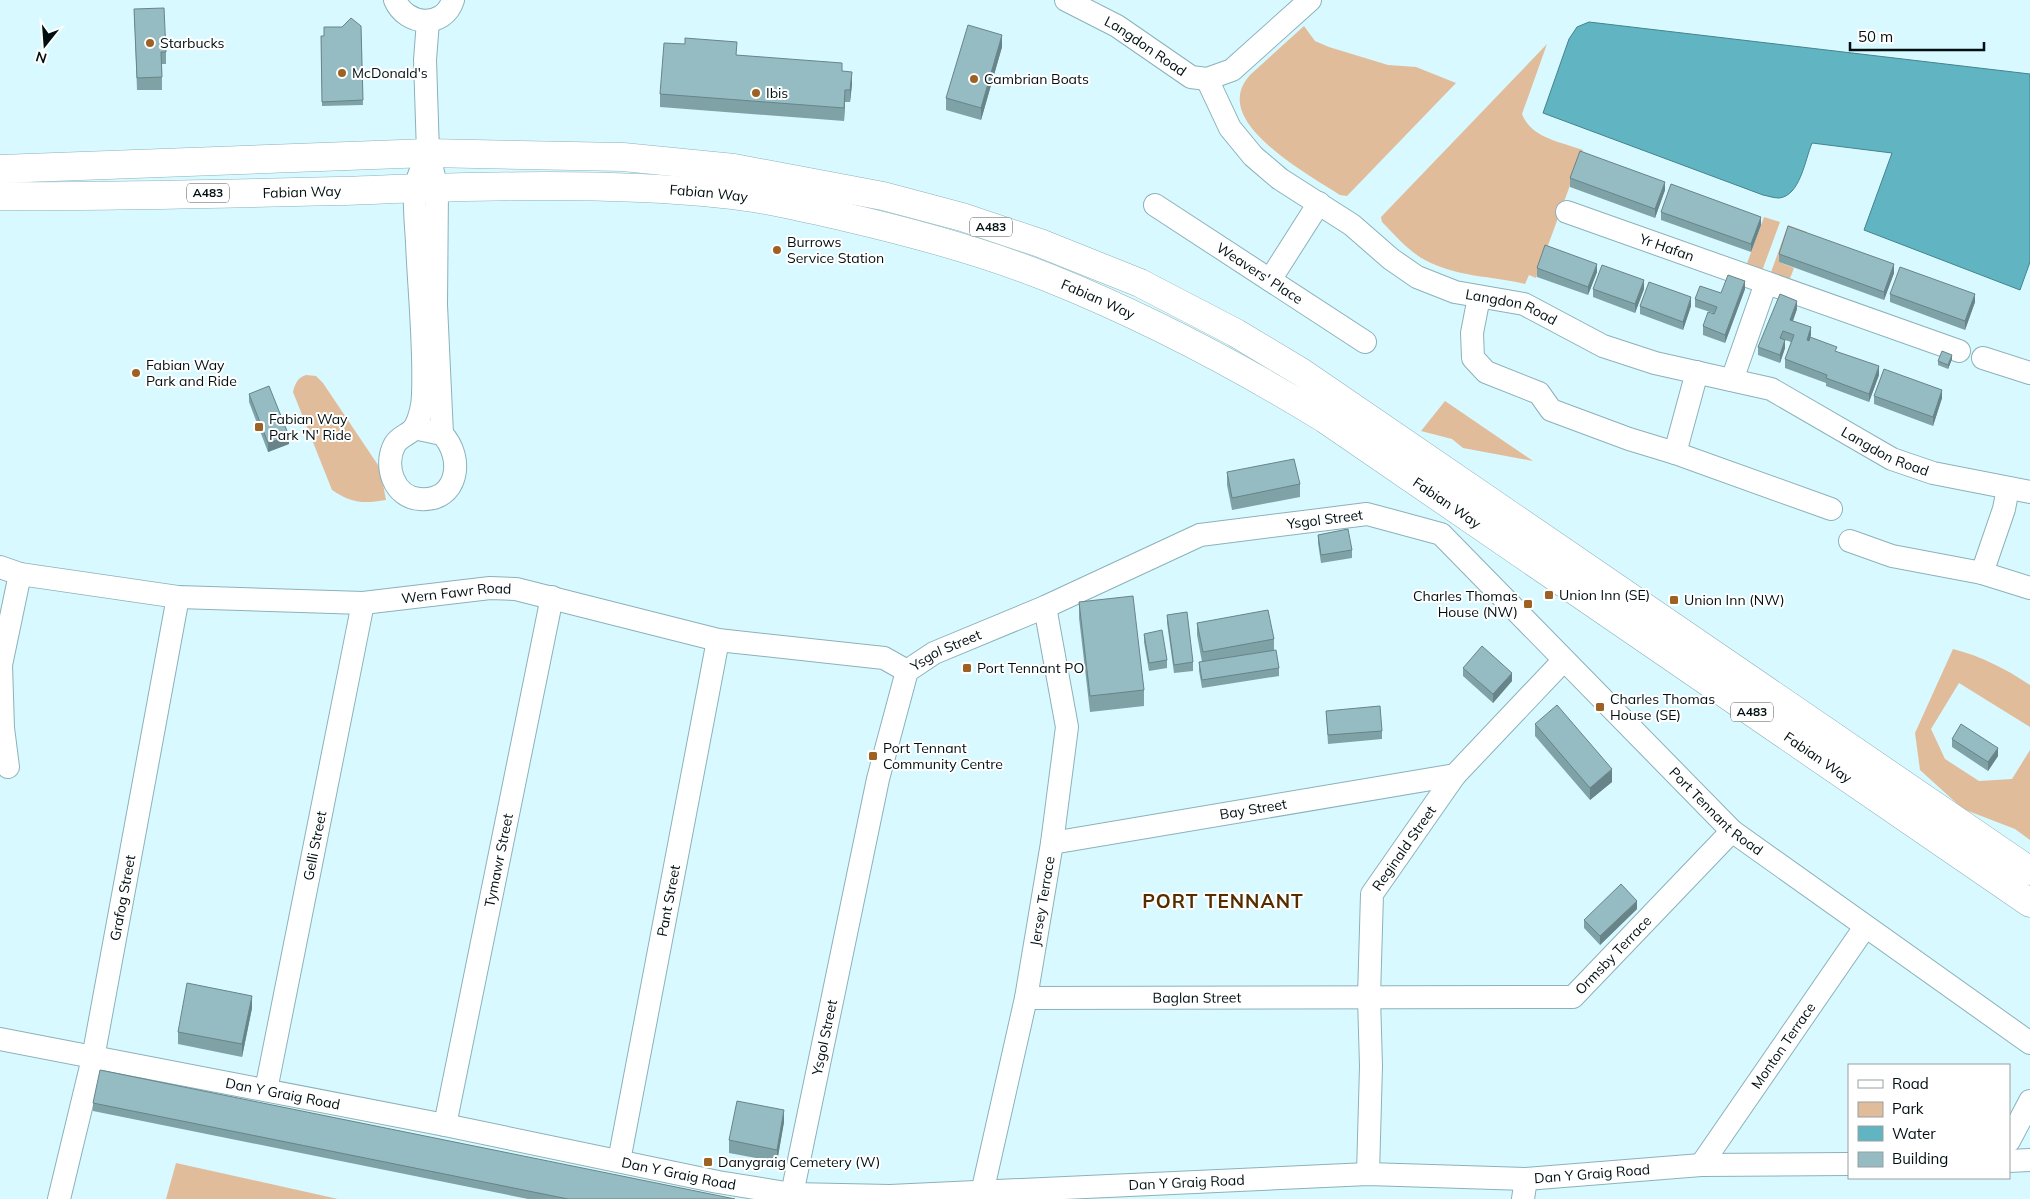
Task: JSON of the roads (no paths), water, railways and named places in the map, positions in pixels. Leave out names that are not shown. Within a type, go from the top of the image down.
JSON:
[{"type":"highway","name":"Fabian Way","points":[[0,169],[428,153],[622,157],[734,168],[883,196],[962,217],[1040,243],[1140,283],[1236,333],[1349,404],[2030,871]]},
{"type":"highway","name":"Fabian Way","points":[[0,196],[426,188],[664,190],[726,194],[801,207],[879,225],[964,249],[1048,278],[1147,321],[1229,362],[1325,419],[2030,903]]},
{"type":"street","points":[[395,0],[408,17],[418,21],[428,21],[445,13],[453,0]]},
{"type":"street","name":"Langdon Road","points":[[1066,0],[1117,26],[1190,77],[1207,79],[1230,128],[1254,156],[1280,179],[1352,225],[1391,259],[1417,277],[1455,292],[1524,304],[1603,346],[1655,363],[1771,389],[1892,458],[1933,473],[2030,492]]},
{"type":"street","points":[[1207,79],[1232,70],[1310,0]]},
{"type":"street","points":[[426,188],[436,305],[442,434],[454,450],[456,471],[444,491],[439,495],[421,500],[406,496],[396,486],[391,474],[390,460],[396,443],[414,428],[423,395],[426,188],[428,153],[425,60],[428,21]]},
{"type":"street","points":[[1270,280],[1319,203]]},
{"type":"street","name":"Weavers' Place","points":[[1155,205],[1365,342]]},
{"type":"street","name":"Yr Hafan","points":[[1567,212],[1959,351]]},
{"type":"street","points":[[1732,380],[1766,283]]},
{"type":"street","points":[[1479,297],[1472,332],[1473,358],[1486,372],[1538,393],[1551,410],[1831,509]]},
{"type":"street","points":[[1983,358],[2030,373]]},
{"type":"street","points":[[1675,453],[1697,372]]},
{"type":"street","points":[[414,428],[442,434]]},
{"type":"street","points":[[1982,573],[2004,508],[2008,488]]},
{"type":"street","name":"Ysgol Street","points":[[792,1197],[878,779],[907,671],[934,653],[1046,607],[1200,535],[1367,514],[1441,534]]},
{"type":"street","name":"Port Tennant Road","points":[[1441,534],[1563,661],[1732,831],[2030,1043]]},
{"type":"street","points":[[1850,541],[1892,556],[1982,573],[2030,588]]},
{"type":"street","points":[[8,767],[3,728],[1,666],[10,570]]},
{"type":"street","name":"Wern Fawr Road","points":[[10,570],[178,597],[364,603],[490,588],[516,589],[718,640],[884,658],[907,671]]},
{"type":"street","name":"Grafog Street","points":[[59,1199],[93,1058],[178,597]]},
{"type":"street","name":"Tymawr Street","points":[[445,1125],[552,597]]},
{"type":"street","name":"Gelli Street","points":[[266,1090],[364,603]]},
{"type":"street","name":"Jersey Terrace","points":[[982,1193],[1026,998],[1052,843],[1067,727],[1046,607]]},
{"type":"street","name":"Pant Street","points":[[619,1161],[718,640]]},
{"type":"street","name":"Reginald Street","points":[[1368,1174],[1369,997],[1372,894],[1454,775],[1563,661]]},
{"type":"street","name":"Bay Street","points":[[1052,843],[1454,775]]},
{"type":"street","name":"Ormsby Terrace","points":[[1369,997],[1573,997],[1732,831]]},
{"type":"street","name":"Monton Terrace","points":[[1701,1165],[1865,927]]},
{"type":"street","name":"Baglan Street","points":[[1026,998],[1369,997]]},
{"type":"street","name":"Dan Y Graig Road","points":[[0,1039],[445,1125],[792,1197],[982,1193],[1368,1174],[1524,1189],[1701,1165],[1848,1164]]},
{"type":"street","points":[[2010,1139],[2030,1101]]},
{"type":"street","points":[[2010,1161],[2030,1160]]},
{"type":"water","points":[[1589,22],[2030,74],[2030,262],[2020,290],[1864,230],[1892,153],[1812,143],[1797,184],[1786,196],[1777,198],[1763,195],[1543,113],[1569,39],[1577,27]]},
{"type":"place","name":"Starbucks","points":[[150,43]]},
{"type":"place","name":"McDonald's","points":[[342,73]]},
{"type":"place","name":"Cambrian Boats","points":[[974,79]]},
{"type":"place","name":"Ibis","points":[[756,93]]},
{"type":"place","name":"Burrows Service Station","points":[[777,250]]},
{"type":"place","name":"Fabian Way Park and Ride","points":[[136,373]]},
{"type":"place","name":"Fabian Way Park 'N' Ride","points":[[259,427]]},
{"type":"place","name":"Union Inn (SE)","points":[[1549,595]]},
{"type":"place","name":"Union Inn (NW)","points":[[1674,600]]},
{"type":"place","name":"Charles Thomas House (NW)","points":[[1528,604]]},
{"type":"place","name":"Port Tennant PO","points":[[967,668]]},
{"type":"place","name":"Charles Thomas House (SE)","points":[[1600,707]]},
{"type":"place","name":"Port Tennant Community Centre","points":[[873,756]]},
{"type":"place","name":"Danygraig Cemetery (W)","points":[[708,1162]]},
{"type":"district","name":"PORT TENNANT","points":[[1223,901]]}]
